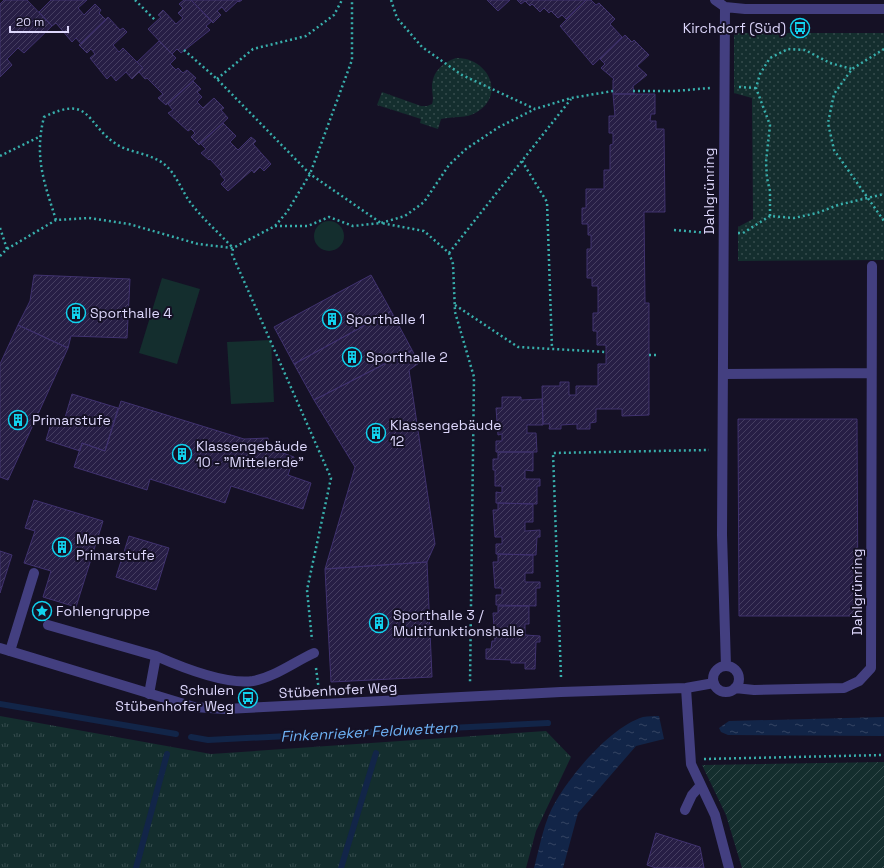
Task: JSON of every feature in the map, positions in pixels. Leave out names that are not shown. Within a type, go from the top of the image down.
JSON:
[{"type":"street","points":[[715,0],[725,7],[745,9],[884,9]]},
{"type":"street","name":"Dahlgrünring","points":[[725,7],[723,234],[724,449],[722,535],[726,666]]},
{"type":"street","name":"Dahlgrünring","points":[[735,688],[754,690],[844,688],[859,681],[871,668],[872,266]]},
{"type":"street","points":[[723,374],[871,373]]},
{"type":"street","points":[[10,651],[34,573]]},
{"type":"street","points":[[48,625],[156,656],[206,675],[234,680],[252,681],[273,674],[314,653]]},
{"type":"street","name":"Stübenhofer Weg","points":[[0,648],[194,707],[225,709],[561,692],[686,688],[714,683]]},
{"type":"street","points":[[149,694],[156,656]]},
{"type":"street","points":[[726,666],[738,674],[739,679],[735,688],[731,691],[721,691],[714,683],[714,674],[717,670],[726,666]]},
{"type":"street","points":[[686,688],[690,759],[700,786],[715,815],[729,868]]},
{"type":"street","points":[[685,810],[692,795],[700,786]]},
{"type":"path","points":[[135,0],[156,21]]},
{"type":"path","points":[[217,79],[253,49],[306,36],[334,15],[342,0]]},
{"type":"path","points":[[0,256],[7,249],[56,220],[89,218],[128,224],[198,244],[233,248],[275,226],[287,212],[310,174],[352,60],[352,0]]},
{"type":"path","points":[[391,0],[397,18],[422,47],[462,75],[535,109]]},
{"type":"path","points":[[770,216],[770,191],[766,178],[766,162],[770,125],[756,88],[760,74],[770,58],[788,49],[805,50],[830,63],[852,69]]},
{"type":"path","points":[[884,49],[852,69],[834,94],[828,123],[834,150],[867,199],[884,221]]},
{"type":"path","points":[[184,50],[217,79],[310,174],[381,223],[424,231],[449,253],[453,264],[455,312],[474,377],[470,697]]},
{"type":"path","points":[[275,226],[308,226],[329,217],[353,226],[381,223],[405,216],[424,202],[449,165],[466,149],[499,127],[535,109],[571,98],[613,91]]},
{"type":"path","points":[[634,91],[674,91]]},
{"type":"path","points":[[449,253],[571,98]]},
{"type":"path","points":[[56,220],[41,173],[39,137],[44,117],[58,110],[75,107],[88,114],[99,128],[116,144],[163,164],[176,178],[192,206],[233,248]]},
{"type":"path","points":[[0,156],[39,137]]},
{"type":"path","points":[[522,161],[547,202],[552,349]]},
{"type":"path","points":[[674,230],[723,234],[743,233],[770,216],[794,218],[817,213],[838,205],[884,194]]},
{"type":"path","points":[[0,228],[7,249]]},
{"type":"path","points":[[233,248],[232,254],[331,478],[306,590],[320,705]]},
{"type":"path","points":[[455,305],[518,347],[606,352]]},
{"type":"path","points":[[649,355],[658,355]]},
{"type":"path","points":[[561,692],[553,452],[724,449]]},
{"type":"path","points":[[690,759],[884,755]]},
{"type":"green space","points":[[734,33],[884,33],[884,260],[738,261],[738,227],[753,219],[752,98],[734,93]]},
{"type":"green space","points":[[456,58],[467,59],[477,64],[484,70],[489,78],[492,87],[490,96],[486,105],[477,112],[464,116],[441,119],[438,129],[420,123],[421,119],[377,105],[382,92],[421,106],[432,104],[432,82],[436,73],[442,65]]},
{"type":"green space","points":[[329,221],[340,225],[344,236],[340,247],[329,251],[318,247],[314,236],[318,225]]},
{"type":"green space","points":[[162,278],[200,289],[177,364],[139,353]]},
{"type":"green space","points":[[271,340],[274,402],[231,404],[227,342]]},
{"type":"green space","points":[[0,716],[211,754],[546,731],[571,757],[536,831],[526,868],[0,868]]},
{"type":"green space","points":[[884,762],[884,868],[742,868],[726,815],[702,765]]},
{"type":"water","points":[[659,716],[664,739],[636,746],[578,813],[563,868],[534,868],[548,816],[563,789],[572,777],[594,752],[618,730],[643,717]]},
{"type":"water","points":[[884,717],[884,736],[728,735],[721,732],[719,728],[729,721]]},
{"type":"building","points":[[4,0],[27,0],[52,26],[24,53],[18,48],[7,59],[12,65],[0,77],[0,4]]},
{"type":"building","points":[[51,0],[87,0],[78,8],[84,15],[95,4],[101,10],[99,13],[106,20],[81,44],[76,38],[72,42],[56,23],[52,26],[39,12]]},
{"type":"building","points":[[184,0],[191,0],[212,21],[206,26],[210,30],[181,53],[177,49],[172,54],[148,29],[161,17],[158,15],[163,10],[176,24],[183,18],[178,13],[183,8],[179,4]]},
{"type":"building","points":[[191,0],[242,0],[239,2],[238,1],[226,12],[222,7],[217,11],[221,15],[213,23]]},
{"type":"building","points":[[487,0],[510,0],[498,11]]},
{"type":"building","points":[[517,0],[586,0],[566,19],[562,15],[558,18],[551,11],[549,13],[544,8],[540,12],[532,4],[530,6],[525,1],[521,4]]},
{"type":"building","points":[[586,0],[591,0],[596,5],[599,3],[615,19],[610,24],[622,37],[593,65],[560,26]]},
{"type":"building","points":[[108,17],[120,30],[123,28],[127,32],[113,45],[119,52],[123,48],[143,68],[132,79],[126,72],[116,81],[111,75],[107,79],[90,58],[95,54],[91,49],[87,53],[79,45]]},
{"type":"building","points":[[625,35],[632,42],[634,40],[649,55],[637,66],[647,75],[633,86],[634,94],[613,94],[614,79],[601,68],[605,64],[600,59]]},
{"type":"building","points":[[159,41],[176,58],[170,64],[176,70],[178,68],[183,73],[187,70],[196,78],[166,105],[158,98],[163,94],[139,72],[143,68],[137,62]]},
{"type":"building","points":[[193,81],[201,89],[197,92],[202,97],[197,102],[203,108],[214,98],[224,108],[221,110],[228,118],[199,145],[191,137],[195,133],[191,129],[188,131],[168,113],[173,110],[168,104]]},
{"type":"building","points":[[613,94],[655,94],[655,114],[651,114],[650,121],[656,121],[656,129],[664,129],[665,212],[644,212],[645,303],[649,303],[649,415],[622,416],[622,409],[596,409],[596,422],[590,423],[590,429],[577,429],[577,424],[561,425],[561,429],[549,429],[550,424],[543,424],[542,386],[560,386],[560,382],[569,382],[569,395],[576,395],[576,386],[598,386],[598,364],[606,364],[606,345],[597,345],[597,331],[593,331],[593,313],[598,313],[598,286],[592,286],[592,278],[587,278],[587,249],[591,249],[591,235],[588,235],[588,224],[582,224],[582,208],[586,208],[586,189],[604,189],[604,170],[610,170],[610,145],[613,144],[613,133],[609,133],[609,116],[615,116]]},
{"type":"building","points":[[223,123],[236,136],[230,142],[238,150],[251,137],[256,141],[253,144],[271,164],[264,171],[260,167],[254,173],[252,170],[228,191],[221,184],[225,180],[220,174],[222,172],[210,159],[209,160],[201,153],[206,149],[200,143]]},
{"type":"building","name":"Sporthalle 4","points":[[34,275],[130,279],[127,338],[71,336],[68,348],[18,325],[30,301]]},
{"type":"building","name":"Sporthalle 1","points":[[371,275],[391,311],[294,364],[274,327]]},
{"type":"building","name":"Sporthalle 2","points":[[391,311],[412,350],[314,400],[294,364]]},
{"type":"building","name":"Primarstufe","points":[[18,325],[68,348],[8,480],[0,477],[0,364]]},
{"type":"building","name":"Klassengebäude 12","points":[[412,350],[419,363],[409,370],[435,544],[427,562],[325,569],[355,467],[314,400]]},
{"type":"building","points":[[72,394],[118,408],[105,451],[82,443],[80,451],[46,440],[53,417],[64,421]]},
{"type":"building","points":[[502,397],[521,397],[521,400],[542,399],[543,425],[527,425],[527,433],[536,433],[537,452],[496,452],[496,441],[502,441],[502,434],[498,435],[496,408],[502,408]]},
{"type":"building","name":"Klassengebäude 10 - \"Mittelerde\"","points":[[121,401],[244,439],[268,438],[269,448],[294,457],[288,475],[311,483],[303,509],[231,486],[225,503],[150,479],[147,490],[74,467],[82,443],[105,451]]},
{"type":"building","points":[[738,419],[857,419],[858,616],[739,616]]},
{"type":"building","points":[[498,452],[533,452],[533,471],[525,470],[525,479],[540,479],[540,486],[537,486],[537,504],[496,503],[496,492],[502,493],[502,486],[495,486],[495,470],[493,470],[493,459],[498,459]]},
{"type":"building","name":"Mensa Primarstufe","points":[[34,500],[103,521],[76,607],[43,597],[51,571],[24,563],[35,531],[25,528]]},
{"type":"building","points":[[498,503],[533,504],[533,522],[525,522],[525,531],[540,530],[540,537],[537,537],[536,555],[496,554],[496,544],[502,544],[502,537],[495,537],[493,510],[498,510]]},
{"type":"building","points":[[129,536],[169,548],[156,590],[116,577]]},
{"type":"building","points":[[0,551],[12,555],[0,593]]},
{"type":"building","points":[[498,554],[533,555],[533,573],[525,573],[525,582],[540,582],[540,588],[536,588],[536,606],[496,605],[496,595],[502,595],[502,588],[495,588],[493,562],[498,562]]},
{"type":"building","name":"Sporthalle 3 / Multifunktionshalle","points":[[427,562],[432,677],[331,682],[325,569]]},
{"type":"building","points":[[498,606],[529,606],[529,624],[525,624],[525,635],[540,636],[540,642],[536,642],[535,669],[525,669],[525,663],[511,663],[511,660],[486,659],[486,649],[491,649],[492,641],[495,641],[493,613],[498,613]]},
{"type":"building","points":[[656,833],[700,847],[704,868],[656,868],[647,865]]},
{"type":"waterway","name":"Finkenrieker Feldwettern","points":[[0,704],[176,734]]},
{"type":"waterway","name":"Finkenrieker Feldwettern","points":[[191,737],[208,740],[548,723]]},
{"type":"waterway","points":[[341,868],[376,753]]},
{"type":"waterway","points":[[136,868],[167,754]]},
{"type":"place","name":"Kirchdorf (Süd)","points":[[800,28]]},
{"type":"place","name":"Sporthalle 4","points":[[76,313]]},
{"type":"place","name":"Sporthalle 1","points":[[332,319]]},
{"type":"place","name":"Sporthalle 2","points":[[352,357]]},
{"type":"place","name":"Primarstufe","points":[[18,420]]},
{"type":"place","name":"Klassengebäude 12","points":[[376,433]]},
{"type":"place","name":"Klassengebäude 10 - \"Mittelerde\"","points":[[182,454]]},
{"type":"place","name":"Mensa Primarstufe","points":[[62,547]]},
{"type":"place","name":"Fohlengruppe","points":[[42,611]]},
{"type":"place","name":"Sporthalle 3 / Multifunktionshalle","points":[[379,623]]},
{"type":"place","name":"Schulen Stübenhofer Weg","points":[[248,698]]}]
